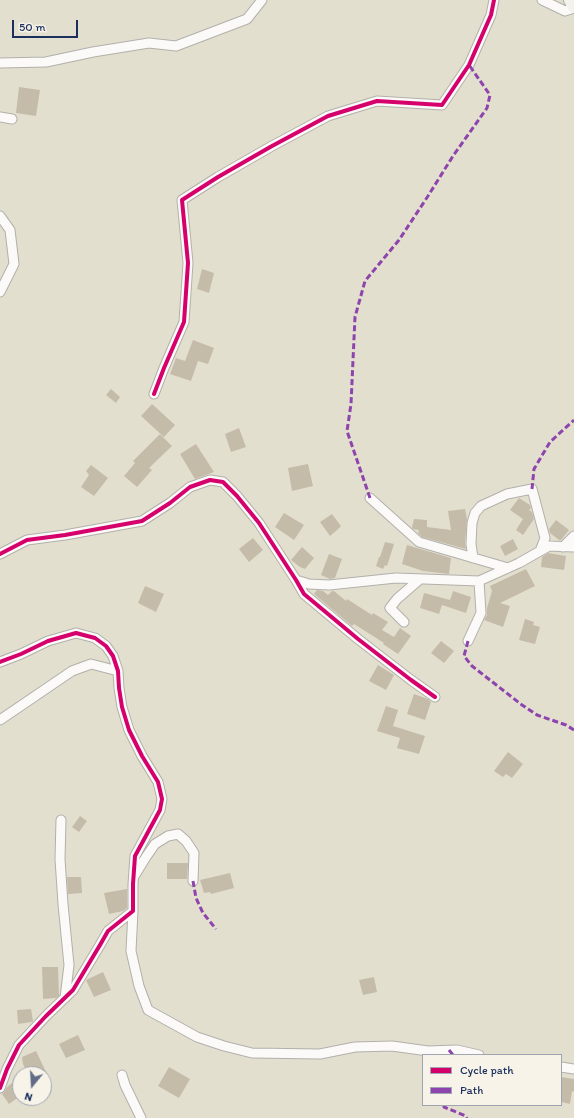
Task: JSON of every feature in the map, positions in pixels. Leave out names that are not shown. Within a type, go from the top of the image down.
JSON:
[{"type":"street","points":[[0,63],[46,62],[92,52],[149,43],[176,46],[247,19],[262,0]]},
{"type":"street","points":[[154,394],[184,322],[188,263],[182,200],[251,158],[328,116],[377,101],[442,105],[469,65],[491,15],[494,0]]},
{"type":"street","points":[[542,0],[565,11],[574,8],[570,0]]},
{"type":"street","points":[[0,116],[12,119]]},
{"type":"street","points":[[0,216],[10,230],[14,264],[0,292]]},
{"type":"street","points":[[0,554],[27,540],[65,535],[142,521],[170,503],[190,487],[210,480],[223,482],[237,496],[259,523],[304,594],[411,680],[435,697]]},
{"type":"street","points":[[473,558],[471,544],[472,522],[475,513],[481,506],[507,494],[532,489],[545,538],[540,551]]},
{"type":"street","points":[[370,498],[419,542],[508,568]]},
{"type":"street","points":[[563,547],[574,536]]},
{"type":"street","points":[[296,580],[309,584],[328,585],[396,578],[479,581],[508,568],[549,546],[574,547]]},
{"type":"street","points":[[404,622],[390,608],[397,599],[420,579]]},
{"type":"street","points":[[468,641],[481,613],[479,581]]},
{"type":"street","points":[[0,662],[21,654],[48,640],[76,632],[95,638],[106,646],[113,656],[118,671],[122,707],[129,730],[142,756],[158,782],[162,798],[160,810],[135,856],[133,878],[131,951],[139,986],[148,1010],[197,1037],[252,1053],[320,1054],[355,1047],[392,1046],[428,1051],[457,1050],[475,1054]]},
{"type":"street","points":[[0,720],[72,671],[91,664],[118,671]]},
{"type":"street","points":[[60,820],[60,859],[69,965],[65,998]]},
{"type":"street","points":[[133,878],[155,844],[168,836],[178,834],[186,841],[194,853],[194,881]]},
{"type":"street","points":[[0,1087],[19,1045],[73,990],[108,931],[133,911]]},
{"type":"street","points":[[562,1068],[574,1069]]},
{"type":"street","points":[[122,1075],[125,1085],[141,1118]]},
{"type":"building","points":[[19,87],[40,90],[36,116],[16,113]]},
{"type":"building","points":[[202,269],[214,273],[209,293],[197,289]]},
{"type":"building","points":[[193,340],[214,348],[208,364],[198,361],[191,381],[170,374],[176,358],[185,361]]},
{"type":"building","points":[[111,389],[120,397],[116,403],[106,395]]},
{"type":"building","points":[[152,404],[175,425],[164,437],[141,416]]},
{"type":"building","points":[[239,428],[246,447],[231,452],[225,434]]},
{"type":"building","points":[[160,434],[172,446],[149,468],[152,470],[137,487],[124,476],[135,463],[133,461]]},
{"type":"building","points":[[196,444],[214,472],[195,479],[180,454]]},
{"type":"building","points":[[308,464],[313,486],[292,491],[288,468]]},
{"type":"building","points":[[91,465],[108,478],[94,496],[81,487],[89,475],[86,471]]},
{"type":"building","points":[[519,498],[530,505],[531,508],[529,510],[532,512],[534,519],[523,535],[516,530],[523,519],[510,510]]},
{"type":"building","points":[[465,509],[467,519],[466,549],[422,537],[418,533],[419,530],[413,529],[412,527],[414,519],[427,520],[427,527],[451,530],[448,511]]},
{"type":"building","points":[[284,513],[304,525],[294,540],[275,527]]},
{"type":"building","points":[[332,514],[341,526],[330,536],[320,522]]},
{"type":"building","points":[[556,520],[569,530],[561,540],[550,533],[549,529]]},
{"type":"building","points":[[253,538],[263,550],[249,562],[239,549]]},
{"type":"building","points":[[513,539],[518,549],[505,556],[500,546]]},
{"type":"building","points":[[385,542],[394,544],[387,566],[385,565],[383,569],[376,566]]},
{"type":"building","points":[[407,545],[451,558],[449,574],[423,571],[402,564]]},
{"type":"building","points":[[302,547],[314,558],[305,569],[291,560]]},
{"type":"building","points":[[548,553],[566,556],[564,570],[541,567],[542,557]]},
{"type":"building","points":[[329,554],[342,559],[335,578],[330,579],[321,575]]},
{"type":"building","points":[[526,569],[535,586],[500,603],[510,606],[503,627],[484,620],[487,615],[487,608],[492,591],[490,586]]},
{"type":"building","points":[[145,586],[164,594],[156,612],[138,603]]},
{"type":"building","points":[[317,590],[323,591],[328,595],[334,591],[346,601],[347,599],[372,615],[373,613],[388,622],[382,630],[394,637],[400,628],[411,636],[398,654],[383,644],[384,643],[354,624],[352,626],[314,594]]},
{"type":"building","points":[[453,591],[471,597],[466,613],[442,605],[439,614],[420,608],[424,593],[450,600]]},
{"type":"building","points":[[525,619],[534,622],[533,625],[540,627],[535,644],[519,640]]},
{"type":"building","points":[[441,641],[454,651],[444,663],[431,653]]},
{"type":"building","points":[[378,665],[394,675],[386,690],[369,681]]},
{"type":"building","points":[[414,694],[428,699],[431,702],[425,720],[407,714]]},
{"type":"building","points":[[386,706],[398,710],[393,726],[425,736],[419,754],[397,748],[400,738],[377,731]]},
{"type":"building","points":[[508,752],[523,764],[512,778],[506,774],[503,777],[494,771]]},
{"type":"building","points":[[80,816],[87,821],[79,832],[72,827]]},
{"type":"building","points":[[167,863],[188,863],[187,879],[167,879]]},
{"type":"building","points":[[230,873],[234,888],[211,894],[210,892],[204,893],[200,880]]},
{"type":"building","points":[[67,877],[81,877],[82,893],[68,894]]},
{"type":"building","points":[[127,889],[127,908],[123,911],[109,914],[104,893]]},
{"type":"building","points":[[42,967],[58,967],[59,996],[56,998],[43,999]]},
{"type":"building","points":[[103,972],[111,990],[94,997],[86,980]]},
{"type":"building","points":[[374,977],[377,992],[363,995],[359,980]]},
{"type":"building","points":[[31,1009],[33,1021],[18,1024],[17,1010]]},
{"type":"building","points":[[78,1035],[85,1050],[66,1058],[59,1044]]},
{"type":"building","points":[[36,1051],[43,1066],[24,1066],[22,1057]]},
{"type":"building","points":[[169,1067],[190,1079],[179,1098],[158,1086]]},
{"type":"building","points":[[562,1077],[574,1079],[574,1092],[572,1091],[570,1104],[562,1102]]},
{"type":"building","points":[[12,1083],[12,1102],[9,1104],[2,1094]]},
{"type":"marked path","points":[[370,498],[347,431],[351,404],[355,317],[365,281],[399,240],[453,156],[487,108],[490,95],[469,65]]},
{"type":"marked path","points":[[532,489],[534,469],[550,442],[574,420]]},
{"type":"marked path","points":[[468,641],[464,656],[472,666],[537,715],[566,725],[574,730]]},
{"type":"marked path","points":[[193,881],[196,898],[203,913],[216,929]]},
{"type":"marked path","points":[[449,1050],[452,1054]]},
{"type":"marked path","points":[[444,1106],[466,1116],[467,1118]]},
{"type":"cycle path","points":[[154,394],[184,322],[188,263],[182,200],[218,177],[328,116],[377,101],[442,105],[469,65],[491,15],[494,0]]},
{"type":"cycle path","points":[[0,554],[27,540],[65,535],[142,521],[170,503],[190,487],[210,480],[223,482],[237,496],[259,523],[304,594],[358,639],[435,697]]},
{"type":"cycle path","points":[[0,662],[48,641],[76,633],[95,638],[106,646],[113,656],[118,671],[122,707],[129,730],[142,756],[158,782],[162,799],[160,810],[135,856],[133,911],[108,931],[73,990],[19,1045],[7,1069],[0,1088]]}]
